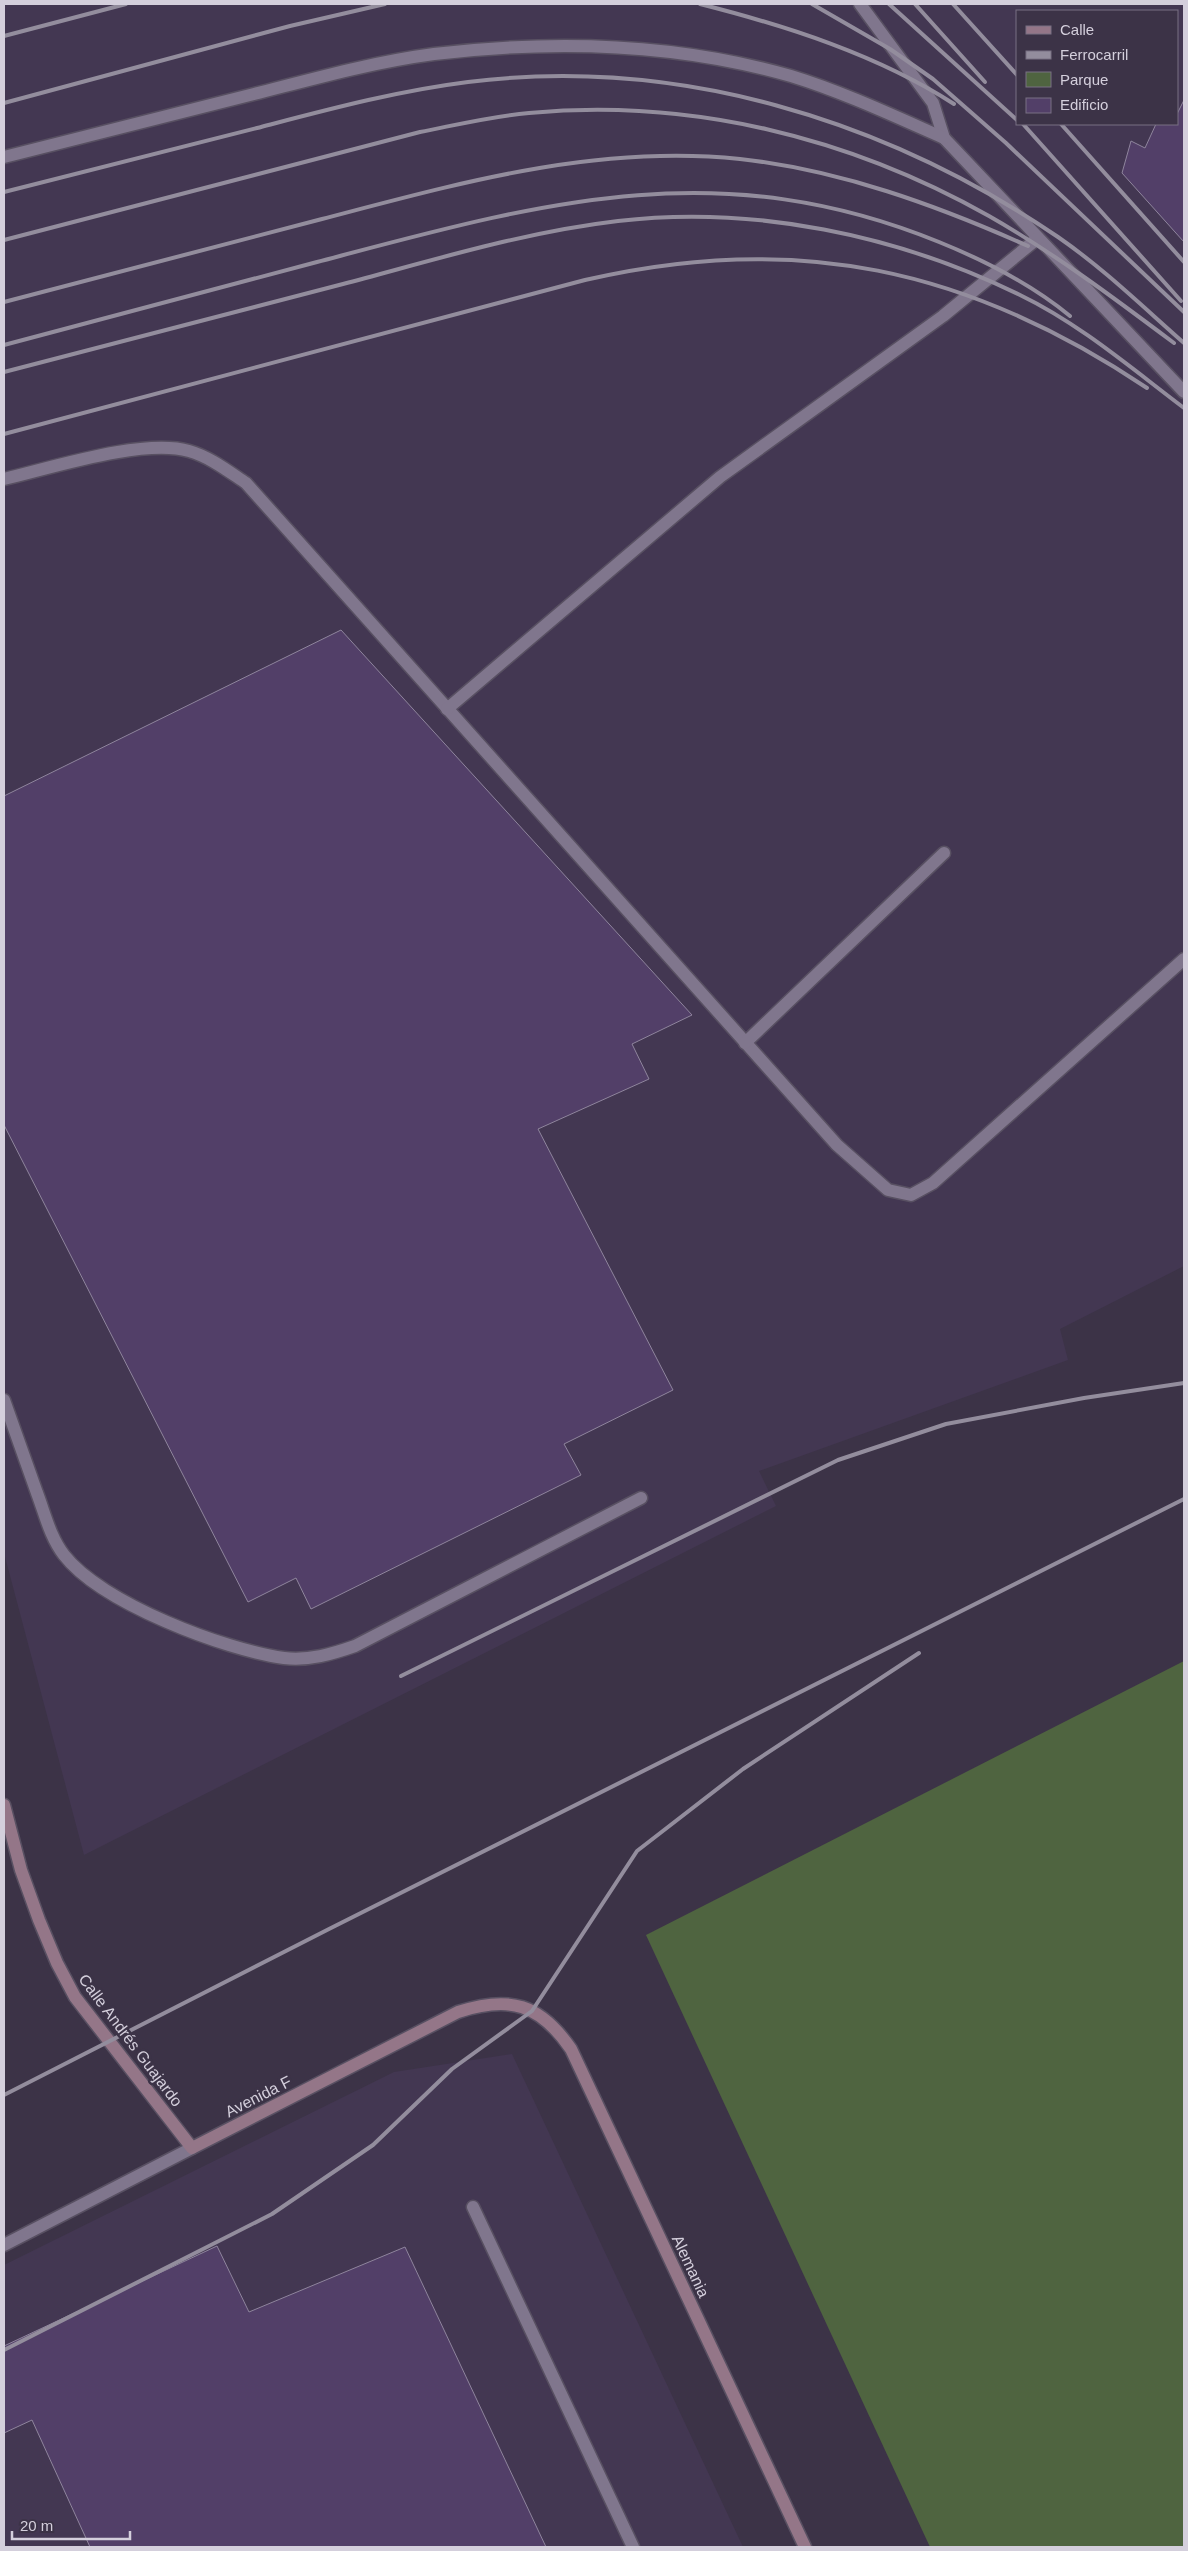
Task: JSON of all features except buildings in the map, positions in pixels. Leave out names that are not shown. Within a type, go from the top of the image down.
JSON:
[{"type":"main road","name":"Calle Andrés Guajardo","points":[[4,1805],[21,1870],[39,1920],[70,1988],[108,2042],[192,2148]]},
{"type":"main road","name":"Avenida F","points":[[192,2148],[458,2012],[477,2006],[498,2003],[516,2003],[532,2011]]},
{"type":"main road","name":"Alemania","points":[[532,2011],[561,2034],[572,2049],[805,2547]]},
{"type":"street","points":[[860,4],[933,104],[944,138]]},
{"type":"street","points":[[4,156],[342,71],[433,54],[507,47],[584,46],[663,51],[740,64],[791,76],[840,94],[944,138],[1184,392]]},
{"type":"street","points":[[447,710],[720,477],[943,316],[1038,238]]},
{"type":"street","points":[[4,479],[121,452],[160,447],[189,451],[218,464],[246,483],[837,1145],[888,1190],[911,1195],[933,1183],[1184,959]]},
{"type":"street","points":[[745,1043],[944,853]]},
{"type":"street","points":[[4,1400],[53,1538],[77,1570],[92,1582],[133,1605],[193,1634],[250,1651],[286,1658],[310,1658],[334,1654],[355,1646],[641,1498]]},
{"type":"street","name":"Avenida F","points":[[4,2245],[192,2148]]},
{"type":"street","points":[[473,2207],[633,2547]]},
{"type":"shaded area","points":[[4,4],[1184,4],[1184,1266],[1060,1329],[1068,1360],[759,1471],[776,1506],[84,1855],[4,1553]]},
{"type":"shaded area","points":[[512,2054],[743,2547],[4,2547],[4,2265],[394,2072]]},
{"type":"green space","points":[[1184,1661],[1184,2547],[930,2547],[646,1935]]},
{"type":"railway","points":[[4,36],[126,4]]},
{"type":"railway","points":[[4,103],[290,26],[385,4]]},
{"type":"railway","points":[[700,4],[799,32],[831,44],[894,71],[954,104]]},
{"type":"railway","points":[[812,4],[890,49],[933,79],[1006,143],[1184,312]]},
{"type":"railway","points":[[889,4],[1016,119]]},
{"type":"railway","points":[[915,4],[985,82]]},
{"type":"railway","points":[[953,4],[1016,74]]},
{"type":"railway","points":[[4,192],[335,108],[414,90],[468,82],[546,76],[624,79],[701,89],[776,106],[850,129],[922,159],[992,195],[1058,237],[1107,275],[1184,343]]},
{"type":"railway","points":[[4,240],[420,132],[474,121],[529,113],[589,110],[649,112],[708,118],[767,129],[881,164],[936,188],[989,216],[1037,245],[1174,343]]},
{"type":"railway","points":[[1024,125],[1181,301]]},
{"type":"railway","points":[[1062,125],[1184,262]]},
{"type":"railway","points":[[4,302],[374,205],[477,180],[581,162],[633,157],[686,156],[740,159],[814,171],[923,203],[1028,246]]},
{"type":"railway","points":[[4,345],[476,222],[552,206],[627,196],[702,193],[779,199],[857,214],[939,242],[974,257],[1024,284],[1070,316]]},
{"type":"railway","points":[[4,372],[514,239],[618,221],[669,217],[721,217],[824,230],[875,241],[925,256],[973,274],[1020,295],[1063,319],[1105,347],[1184,408]]},
{"type":"railway","points":[[4,434],[585,280],[662,266],[736,259],[808,261],[878,271],[946,288],[1013,314],[1080,347],[1147,388]]},
{"type":"railway","points":[[401,1676],[838,1460],[946,1424],[1084,1398],[1184,1383]]},
{"type":"railway","points":[[4,2095],[329,1929],[1184,1499]]},
{"type":"railway","points":[[4,2350],[272,2214],[373,2145],[452,2069],[532,2011],[637,1851],[743,1769],[919,1653]]}]
